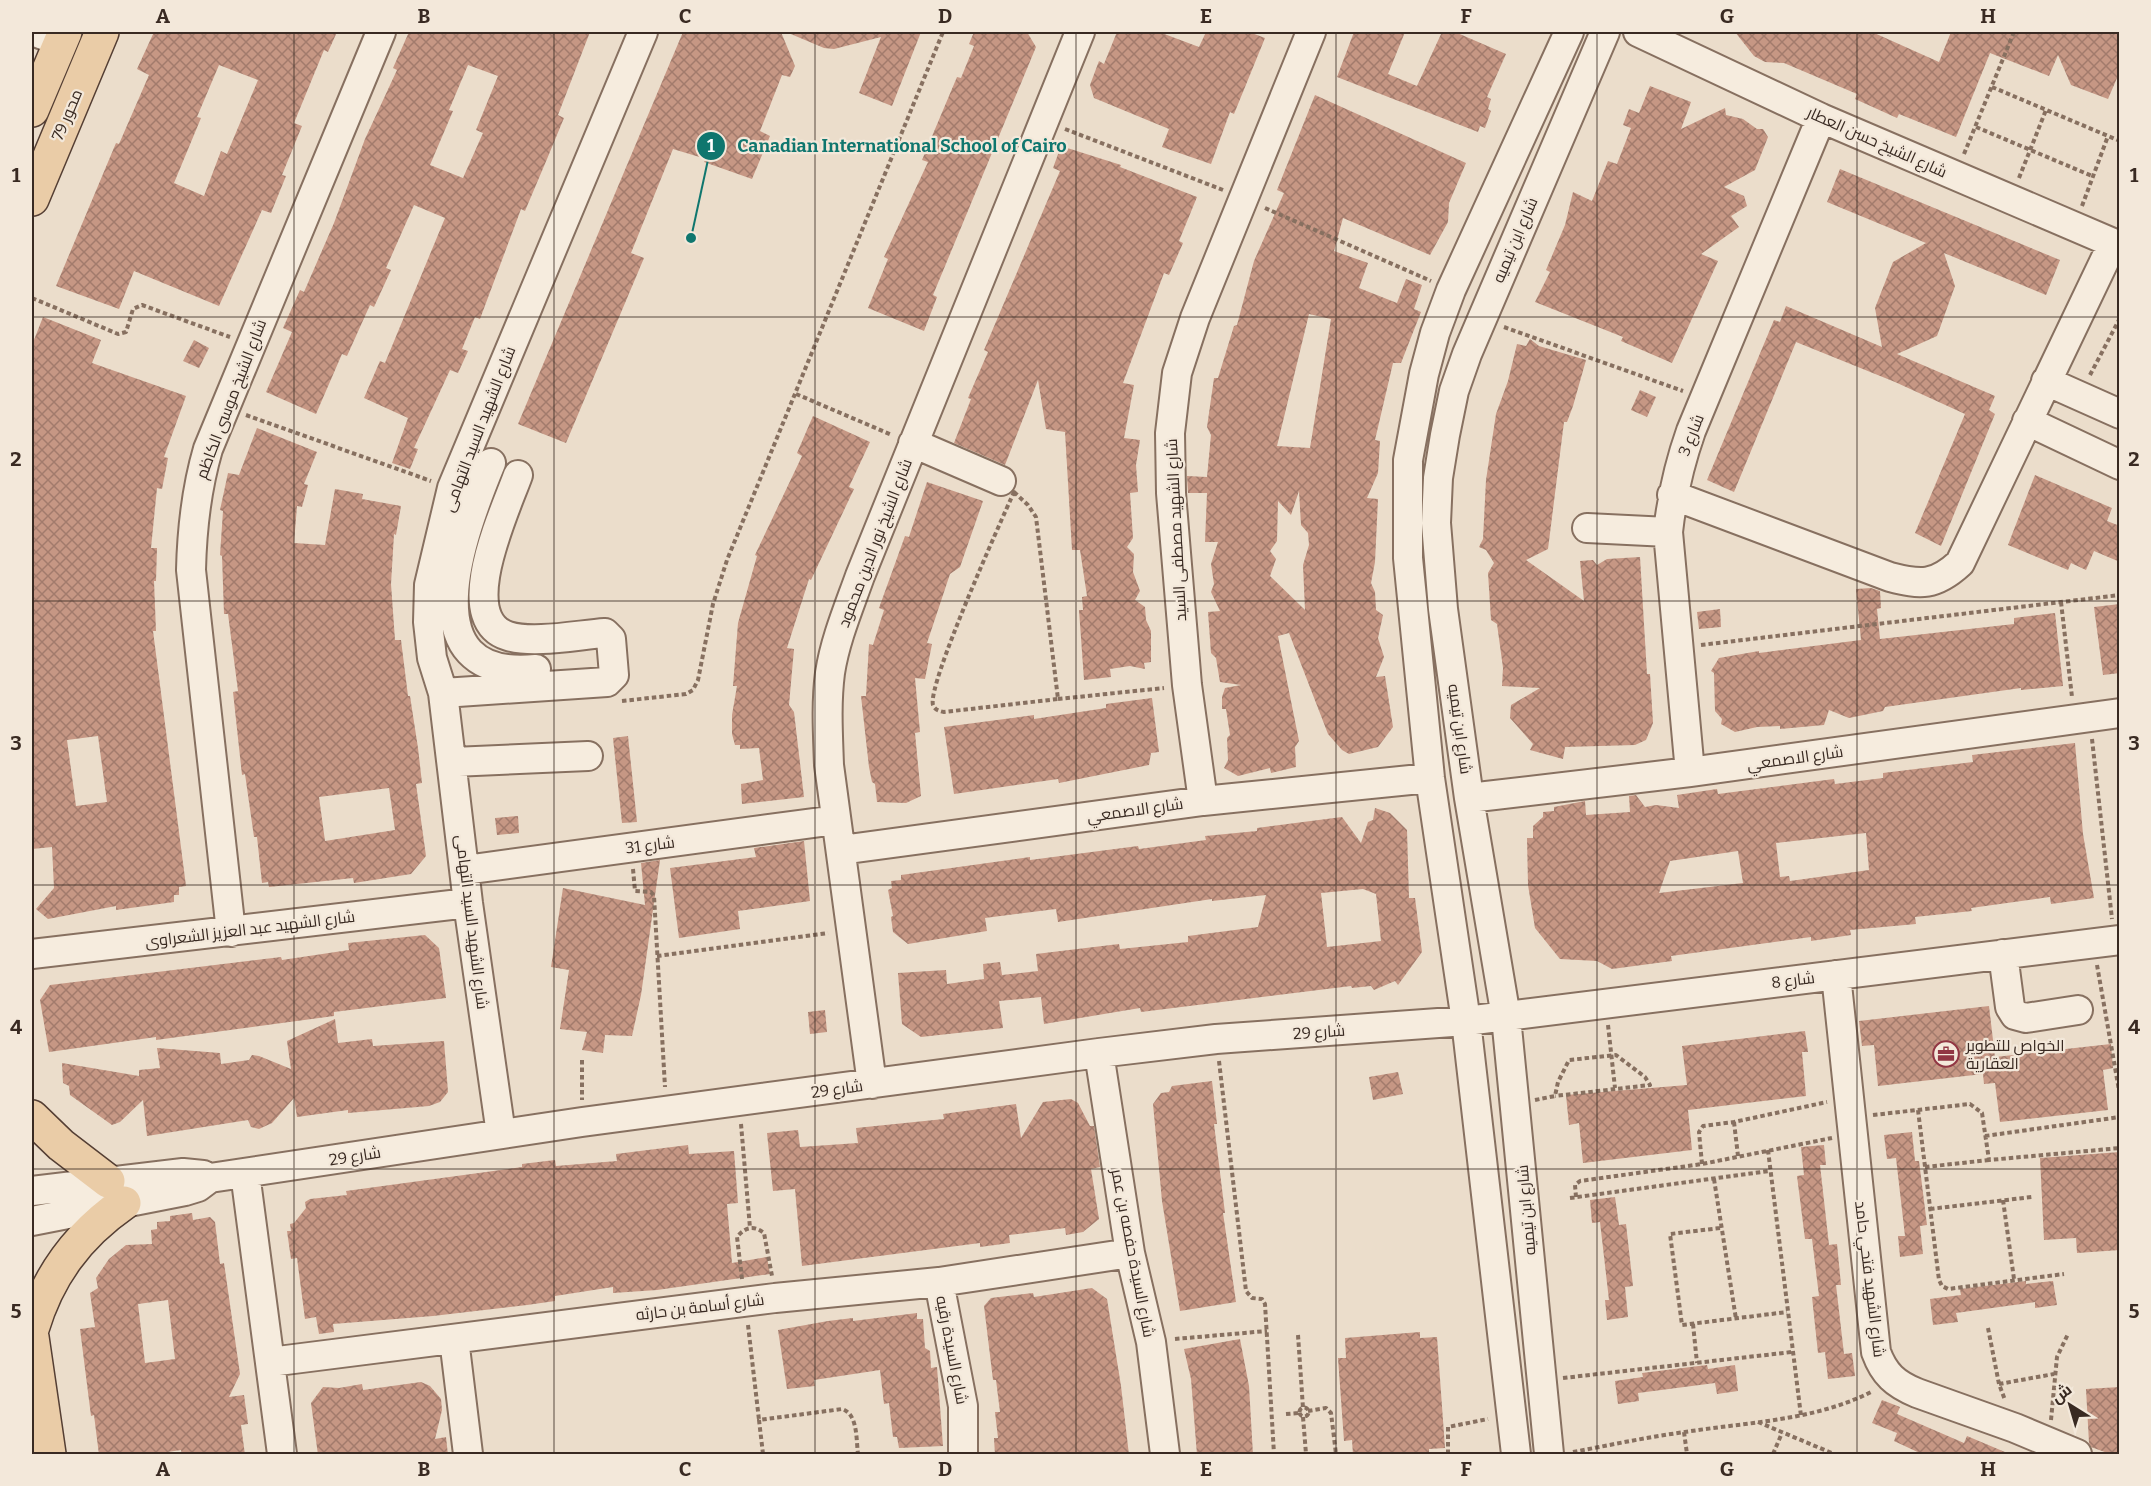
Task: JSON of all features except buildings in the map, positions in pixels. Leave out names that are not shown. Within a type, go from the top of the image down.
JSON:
[{"type":"main road","name":"محور 79","points":[[32,199],[102,32]]},
{"type":"main road","name":"محور 79","points":[[32,110],[54,35]]},
{"type":"main road","points":[[32,1116],[61,1145],[116,1192],[105,1216],[72,1249],[47,1288],[32,1329]]},
{"type":"main road","points":[[32,1337],[49,1455]]},
{"type":"street","name":"شارع الشيخ موسى الكاظم","points":[[231,932],[192,570],[193,520],[198,483],[208,449],[381,32]]},
{"type":"street","name":"شارع الشهيد السيد التهامى","points":[[501,1134],[468,903],[443,693],[432,658],[428,622],[429,585],[453,488],[643,32]]},
{"type":"street","name":"شارع الشيخ نور الدين محمود","points":[[872,1084],[836,820],[827,720],[831,672],[845,618],[913,443],[1080,32]]},
{"type":"street","name":"شارع الشهيد مصطفى السيد","points":[[1203,801],[1187,685],[1171,493],[1170,433],[1176,383],[1195,318],[1311,32]]},
{"type":"street","name":"شارع ابن تيميه","points":[[1516,1455],[1466,1021],[1430,778],[1408,568],[1408,460],[1424,374],[1435,333],[1451,290],[1569,32]]},
{"type":"street","name":"شارع ابن تيميه","points":[[1560,1454],[1542,1381],[1506,1017],[1470,798],[1443,609],[1436,523],[1438,478],[1452,402],[1480,319],[1605,32]]},
{"type":"street","name":"شارع الشيخ حسن العطار","points":[[1638,32],[1821,118],[2010,201],[2116,244]]},
{"type":"street","name":"شارع 3","points":[[1690,772],[1668,532],[1672,495],[1678,467],[1821,118]]},
{"type":"street","points":[[1672,495],[1890,577],[1910,582],[1931,583],[1947,574],[1960,563],[2046,381],[2116,244]]},
{"type":"street","points":[[2046,381],[2120,414]]},
{"type":"street","points":[[2027,421],[2120,465]]},
{"type":"street","points":[[913,443],[1001,481]]},
{"type":"street","points":[[443,693],[607,682],[614,675],[612,656],[517,657],[494,652],[477,638],[471,624],[471,574],[485,519],[504,469]]},
{"type":"street","points":[[1587,528],[1668,532]]},
{"type":"street","name":"شارع الاصمعي","points":[[1470,798],[1690,772],[2120,713]]},
{"type":"street","points":[[453,762],[588,756]]},
{"type":"street","name":"شارع الاصمعي","points":[[840,850],[1203,801],[1430,778]]},
{"type":"street","name":"شارع 31","points":[[465,870],[836,820]]},
{"type":"street","name":"شارع الشهيد عبد العزيز الشعراوى","points":[[32,954],[468,903]]},
{"type":"street","name":"شارع 8","points":[[1466,1021],[2109,941]]},
{"type":"street","points":[[2003,954],[2010,1007],[2015,1015],[2026,1018],[2078,1010]]},
{"type":"street","name":"شارع الشهيد فتحي حامد","points":[[1836,975],[1876,1352],[1885,1372],[1892,1380],[1917,1394],[2015,1428],[2077,1455]]},
{"type":"street","name":"شارع 29","points":[[32,1221],[116,1192],[190,1172],[210,1179],[582,1122],[1216,1039],[1466,1021]]},
{"type":"street","name":"شارع السيدة حفصه بن عمر","points":[[1099,1053],[1130,1253],[1151,1342],[1165,1455]]},
{"type":"street","points":[[245,1173],[282,1455]]},
{"type":"street","name":"شارع 29","points":[[32,1191],[116,1192]]},
{"type":"street","name":"شارع أسامة بن حارثه","points":[[270,1362],[745,1301],[939,1282],[1130,1253]]},
{"type":"street","name":"شارع السيدة رقيه","points":[[939,1282],[963,1406],[963,1455]]},
{"type":"street","points":[[454,1339],[468,1455]]},
{"type":"path","points":[[617,701],[686,694],[693,690],[698,680],[713,604],[727,560],[943,32]]},
{"type":"path","points":[[1955,177],[2014,32]]},
{"type":"path","points":[[1992,87],[2120,141]]},
{"type":"path","points":[[2010,201],[2046,110]]},
{"type":"path","points":[[1045,121],[1243,198],[1451,290]]},
{"type":"path","points":[[1976,127],[2091,176]]},
{"type":"path","points":[[2074,227],[2091,176],[2108,136]]},
{"type":"path","points":[[32,298],[118,334],[126,332],[133,309],[142,305],[251,345]]},
{"type":"path","points":[[2100,379],[2090,375],[2120,318]]},
{"type":"path","points":[[1480,319],[1706,399]]},
{"type":"path","points":[[796,394],[913,443]]},
{"type":"path","points":[[226,407],[381,466],[453,488]]},
{"type":"path","points":[[1058,699],[1036,517],[1028,505],[1014,492],[944,660],[933,705],[937,710],[944,712],[1187,685]]},
{"type":"path","points":[[1677,648],[2120,595]]},
{"type":"path","points":[[2061,602],[2082,718],[2109,941],[2120,1096]]},
{"type":"path","points":[[631,847],[635,891],[651,892],[654,896],[667,1112]]},
{"type":"path","points":[[657,956],[851,930]]},
{"type":"path","points":[[1605,1003],[1615,1088]]},
{"type":"path","points":[[1216,1039],[1246,1291],[1248,1295],[1262,1299],[1265,1304],[1274,1455]]},
{"type":"path","points":[[1516,1105],[1555,1096],[1650,1085],[1645,1077],[1616,1055],[1611,1055],[1569,1060],[1557,1082],[1555,1096]]},
{"type":"path","points":[[582,1060],[582,1122]]},
{"type":"path","points":[[739,1103],[750,1227]]},
{"type":"path","points":[[1702,1164],[1700,1128],[1703,1125],[1851,1116],[1970,1104],[1982,1113],[1989,1160]]},
{"type":"path","points":[[1918,1110],[1938,1280],[1942,1286],[1948,1288],[2064,1274]]},
{"type":"path","points":[[1576,1197],[1575,1185],[1580,1181],[1702,1164],[1768,1150],[1851,1116]]},
{"type":"path","points":[[1985,1136],[2120,1117]]},
{"type":"path","points":[[1734,1122],[1738,1156]]},
{"type":"path","points":[[1925,1167],[2120,1148]]},
{"type":"path","points":[[1768,1150],[1801,1416]]},
{"type":"path","points":[[1570,1198],[1769,1171]]},
{"type":"path","points":[[1713,1179],[1736,1319]]},
{"type":"path","points":[[1930,1209],[2032,1197]]},
{"type":"path","points":[[2003,1200],[2014,1279]]},
{"type":"path","points":[[763,1455],[737,1237],[742,1230],[750,1227],[758,1228],[764,1233],[775,1298]]},
{"type":"path","points":[[1720,1228],[1670,1234],[1682,1325],[1787,1312]]},
{"type":"path","points":[[1693,1324],[1697,1363]]},
{"type":"path","points":[[1988,1328],[1999,1384],[2015,1428]]},
{"type":"path","points":[[1151,1342],[1267,1331]]},
{"type":"path","points":[[2049,1441],[2057,1357],[2068,1334]]},
{"type":"path","points":[[1298,1335],[1303,1408],[1301,1415],[1306,1455]]},
{"type":"path","points":[[1542,1381],[1792,1352]]},
{"type":"path","points":[[1999,1384],[2054,1374]]},
{"type":"path","points":[[1560,1454],[1684,1432],[1801,1416],[1857,1399],[1892,1380]]},
{"type":"path","points":[[1303,1408],[1308,1411],[1326,1408],[1331,1413],[1336,1455]]},
{"type":"path","points":[[759,1420],[842,1409],[849,1411],[853,1417],[858,1455]]},
{"type":"path","points":[[1286,1414],[1306,1416],[1308,1411]]},
{"type":"path","points":[[1448,1455],[1449,1426],[1512,1414]]},
{"type":"path","points":[[1757,1422],[1834,1455]]},
{"type":"path","points":[[1684,1432],[1687,1455]]},
{"type":"path","points":[[1773,1455],[1782,1433]]},
{"type":"place","name":"Canadian International School of Cairo","points":[[691,238]]},
{"type":"place","name":"الخواص للتطوير العقارية","points":[[1946,1054]]}]
